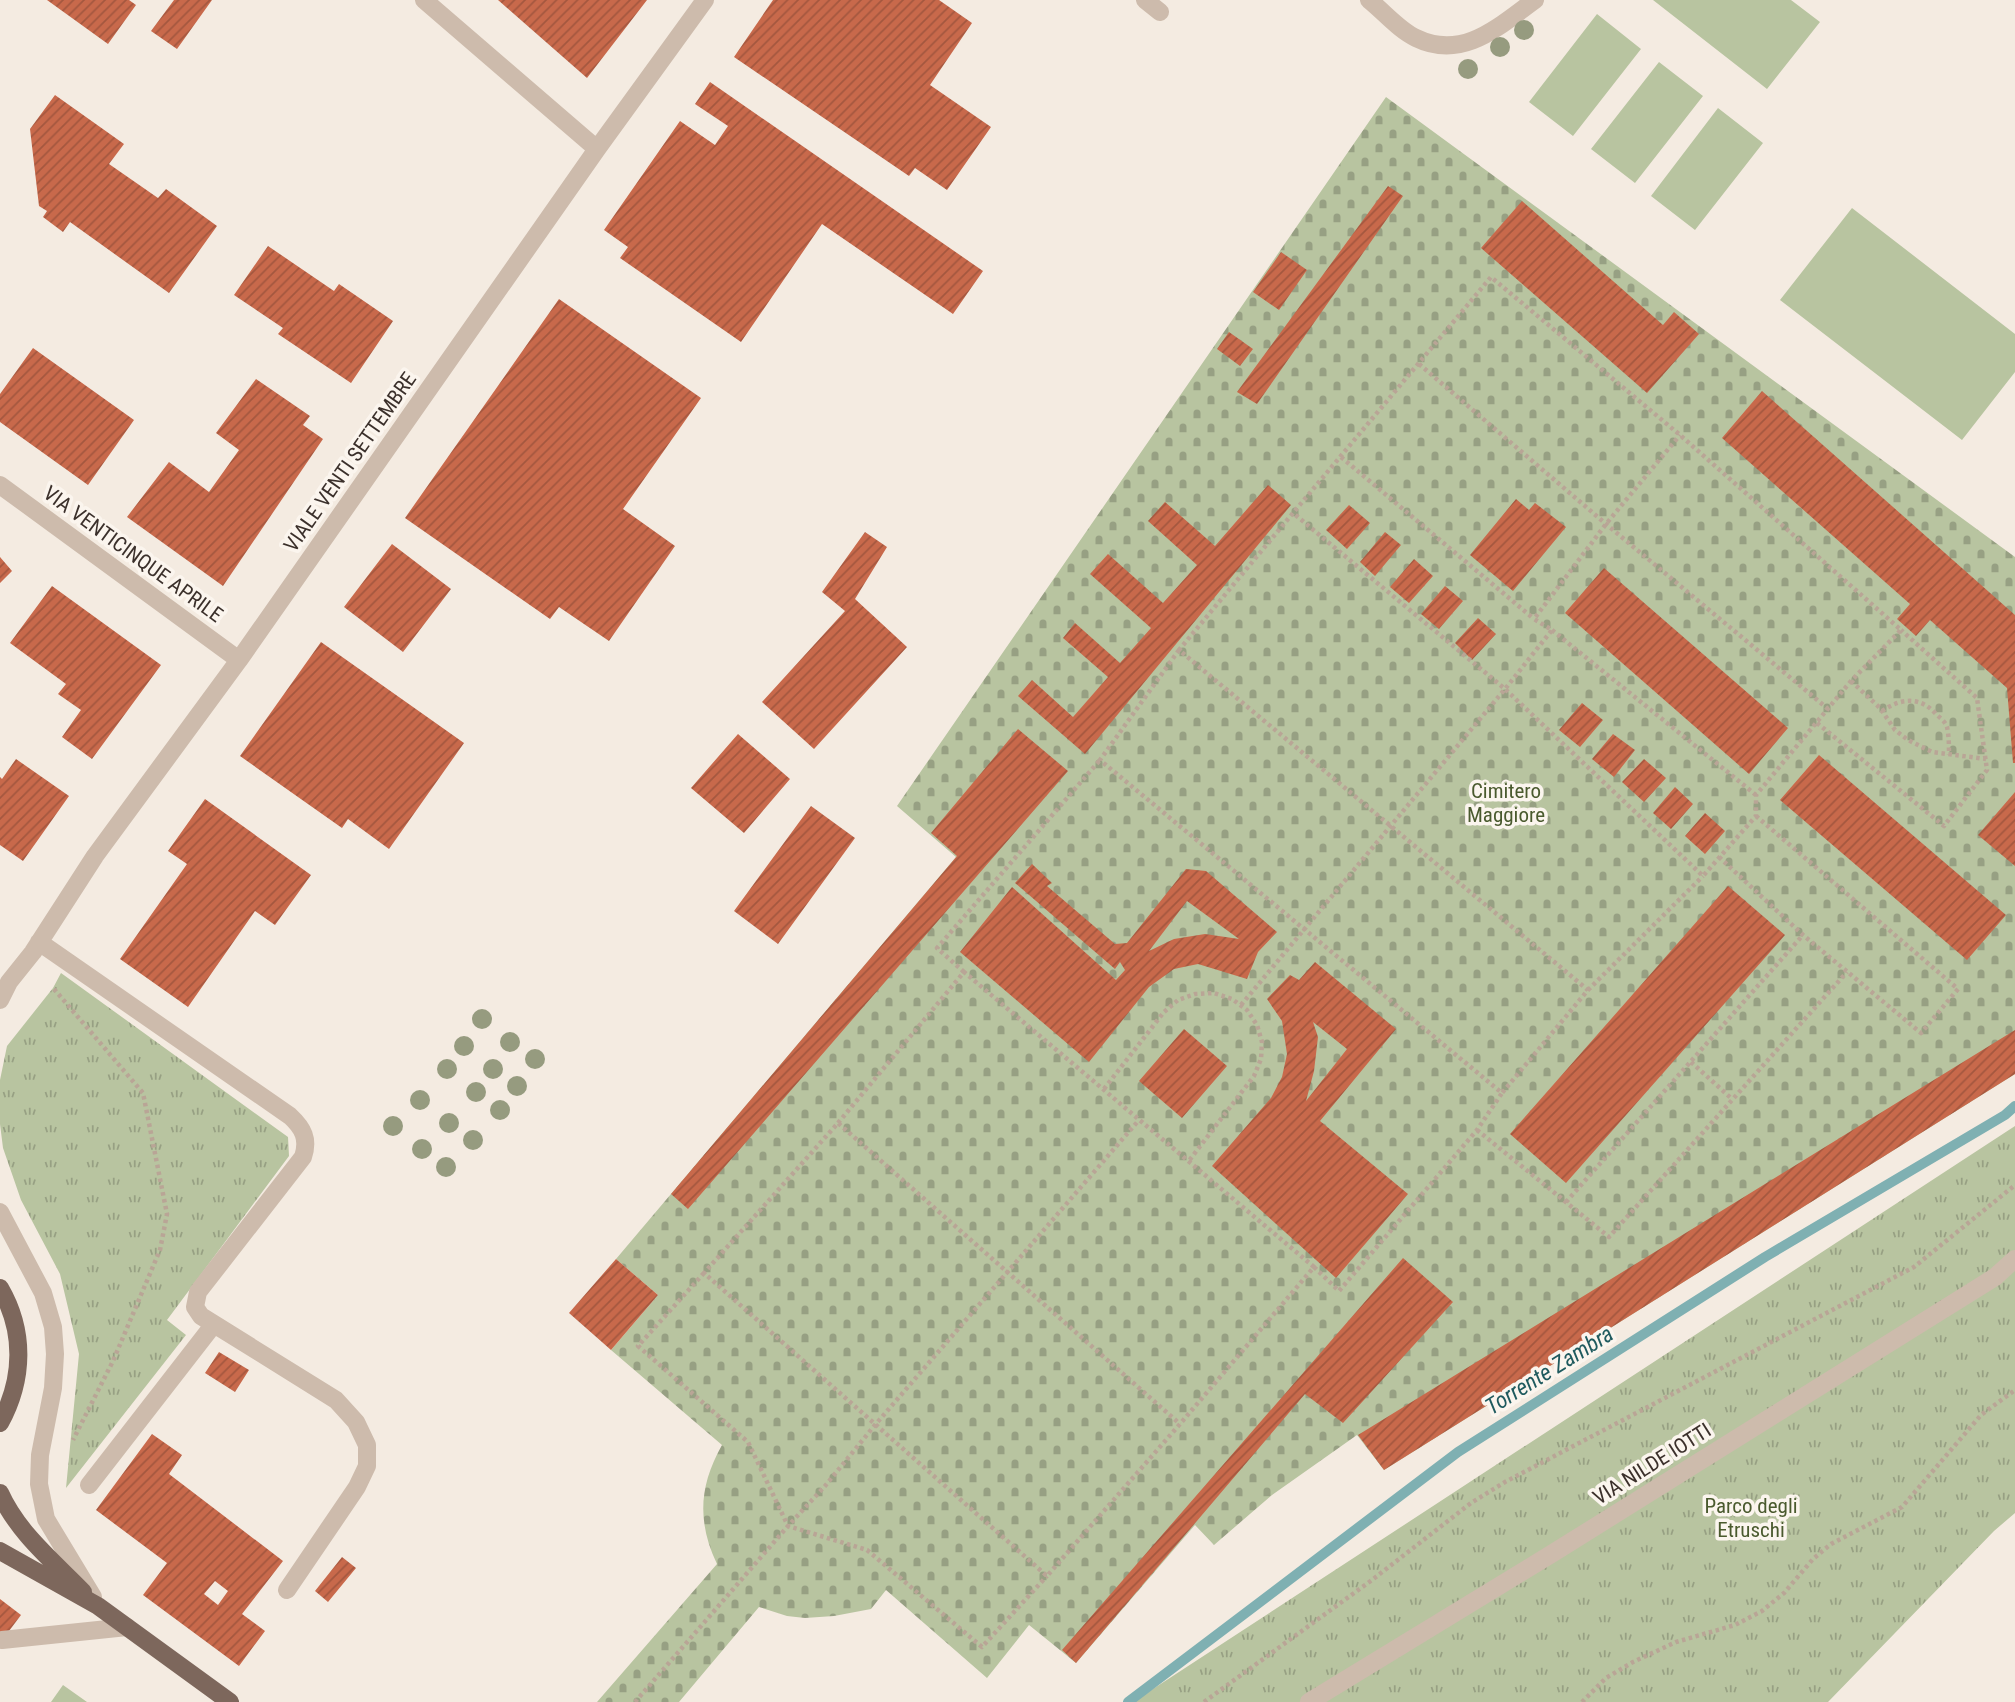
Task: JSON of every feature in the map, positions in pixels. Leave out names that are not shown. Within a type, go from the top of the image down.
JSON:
[{"type":"main road","points":[[0,1288],[9,1303],[16,1326],[19,1351],[18,1377],[1,1422]]},
{"type":"main road","points":[[0,1493],[19,1526],[98,1606]]},
{"type":"main road","points":[[0,1551],[98,1606],[230,1702]]},
{"type":"street","points":[[424,0],[597,149]]},
{"type":"street","name":"VIALE VENTI SETTEMBRE","points":[[0,1000],[9,982],[36,947],[95,856],[239,660],[597,149],[705,0]]},
{"type":"street","points":[[1145,0],[1160,12]]},
{"type":"street","points":[[1369,0],[1416,38],[1451,47],[1477,40],[1535,0]]},
{"type":"street","name":"VIA VENTICINQUE APRILE","points":[[0,485],[239,660]]},
{"type":"street","points":[[36,947],[290,1116],[305,1133],[303,1157],[198,1292],[195,1307],[197,1312],[214,1324],[336,1400],[356,1422],[367,1445],[367,1466],[360,1481],[287,1590]]},
{"type":"street","points":[[0,1212],[44,1293],[53,1327],[55,1354],[52,1388],[40,1455],[39,1484],[46,1519],[98,1606]]},
{"type":"street","name":"VIA NILDE IOTTI","points":[[1309,1702],[1983,1284],[2015,1259]]},
{"type":"street","points":[[89,1485],[214,1324]]},
{"type":"street","points":[[2,1640],[127,1627]]},
{"type":"path","points":[[1817,723],[1944,826],[1987,770],[1978,698],[1901,630],[1680,435],[1491,277],[1179,650],[1100,760],[937,948],[1339,1291],[1477,1130],[1502,1093],[1588,990],[1703,876],[1756,816],[1756,795],[1851,681],[1901,630]]},
{"type":"path","points":[[1419,364],[1828,709]]},
{"type":"path","points":[[1534,619],[1606,524],[1680,435]]},
{"type":"path","points":[[1340,457],[1534,619],[1552,630],[1756,795]]},
{"type":"path","points":[[1293,513],[1505,689],[1703,876]]},
{"type":"path","points":[[1241,1006],[1552,630]]},
{"type":"path","points":[[1179,650],[1588,990]]},
{"type":"path","points":[[1851,681],[1882,711],[1895,730],[1908,740],[1932,752],[1986,759]]},
{"type":"path","points":[[1882,711],[1898,702],[1922,702],[1944,722],[1948,732],[1949,755]]},
{"type":"path","points":[[1100,760],[1502,1093]]},
{"type":"path","points":[[1719,857],[1803,935],[1921,1033],[1958,989],[1756,816]]},
{"type":"path","points":[[1566,1202],[1803,935]]},
{"type":"path","points":[[36,947],[53,988],[143,1093],[167,1214],[160,1250],[113,1361],[71,1443]]},
{"type":"path","points":[[964,972],[838,1123],[638,1346],[748,1442],[788,1526],[867,1550],[982,1647],[1180,1424],[1314,1267]]},
{"type":"path","points":[[1477,1130],[1609,1237],[1847,972]]},
{"type":"path","points":[[1104,1089],[1164,1012],[1178,1000],[1195,994],[1214,993],[1232,999],[1247,1010],[1257,1025],[1262,1042],[1261,1059],[1254,1076],[1188,1161]]},
{"type":"path","points":[[1691,1062],[1732,1099]]},
{"type":"path","points":[[635,1702],[825,1486],[1139,1119]]},
{"type":"path","points":[[838,1123],[1180,1424]]},
{"type":"path","points":[[1204,1702],[1372,1580],[1471,1503],[1505,1482],[1914,1267],[2015,1185]]},
{"type":"path","points":[[704,1273],[1046,1576]]},
{"type":"path","points":[[1582,1702],[1606,1678],[1633,1662],[1676,1642],[1735,1625],[1762,1611],[1784,1593],[1813,1559],[1831,1544],[1902,1507],[1981,1415],[2015,1390]]},
{"type":"green space","points":[[1653,0],[1791,0],[1820,22],[1767,89]]},
{"type":"green space","points":[[1597,14],[1641,49],[1573,136],[1529,102]]},
{"type":"green space","points":[[1659,62],[1703,96],[1635,183],[1591,149]]},
{"type":"green space","name":"Cimitero Maggiore","points":[[1386,97],[2015,557],[2015,1074],[1384,1470],[1357,1435],[1272,1495],[1214,1545],[1195,1525],[1076,1663],[1029,1625],[987,1678],[886,1590],[871,1609],[834,1616],[787,1616],[759,1607],[679,1702],[597,1702],[717,1564],[706,1533],[703,1504],[709,1475],[722,1445],[611,1350],[658,1295],[616,1259],[956,857],[897,806]]},
{"type":"green space","points":[[1718,108],[1763,143],[1695,230],[1651,196]]},
{"type":"green space","points":[[1852,208],[2015,334],[2015,372],[1962,440],[1780,300]]},
{"type":"green space","points":[[61,973],[288,1137],[289,1156],[167,1320],[186,1335],[66,1488],[79,1354],[60,1274],[21,1200],[3,1148],[0,1124],[0,1080],[7,1046],[53,988]]},
{"type":"green space","name":"Parco degli Etruschi","points":[[2015,1126],[2015,1513],[1994,1531],[1828,1702],[1133,1702]]},
{"type":"green space","points":[[63,1685],[87,1702],[51,1702]]},
{"type":"building","points":[[47,0],[129,0],[136,5],[108,44]]},
{"type":"building","points":[[174,0],[212,0],[177,49],[151,31]]},
{"type":"building","points":[[498,0],[647,0],[587,78]]},
{"type":"building","points":[[773,0],[939,0],[972,23],[930,85],[991,127],[947,190],[915,168],[909,176],[734,57]]},
{"type":"building","points":[[710,82],[983,271],[953,314],[822,224],[741,342],[620,258],[628,247],[604,230],[680,121],[715,145],[728,126],[695,104]]},
{"type":"building","points":[[55,95],[124,144],[109,164],[158,198],[166,189],[217,226],[169,293],[70,222],[63,232],[43,217],[47,211],[39,206],[30,129]]},
{"type":"building","points":[[1388,186],[1403,196],[1257,404],[1237,392]]},
{"type":"building","points":[[1522,201],[1663,325],[1674,312],[1699,334],[1647,393],[1481,248]]},
{"type":"building","points":[[268,246],[334,291],[339,284],[393,321],[351,383],[278,334],[283,328],[234,295]]},
{"type":"building","points":[[1281,252],[1307,270],[1279,310],[1253,292]]},
{"type":"building","points":[[559,299],[701,398],[623,509],[675,546],[609,641],[559,607],[550,619],[405,518]]},
{"type":"building","points":[[1229,332],[1253,349],[1240,366],[1217,349]]},
{"type":"building","points":[[33,348],[134,420],[88,485],[0,422],[0,394]]},
{"type":"building","points":[[256,379],[310,416],[303,425],[323,439],[223,586],[127,517],[169,462],[209,492],[239,450],[216,433]]},
{"type":"building","points":[[1762,391],[2015,615],[2015,763],[2007,688],[1930,620],[1916,636],[1897,619],[1910,604],[1722,438]]},
{"type":"building","points":[[1268,485],[1291,505],[1085,754],[1018,696],[1032,680],[1073,717],[1108,677],[1063,638],[1075,623],[1120,663],[1151,628],[1090,574],[1108,554],[1163,603],[1197,565],[1148,521],[1165,502],[1215,546]]},
{"type":"building","points":[[1516,499],[1529,510],[1535,503],[1566,527],[1513,591],[1470,555]]},
{"type":"building","points":[[1349,505],[1370,523],[1347,549],[1326,530]]},
{"type":"building","points":[[865,532],[887,547],[855,599],[907,647],[814,749],[762,702],[845,611],[822,592]]},
{"type":"building","points":[[1385,532],[1401,545],[1375,576],[1360,562]]},
{"type":"building","points":[[392,544],[451,589],[403,652],[344,607]]},
{"type":"building","points":[[0,557],[12,571],[0,583]]},
{"type":"building","points":[[1414,559],[1433,576],[1409,603],[1390,587]]},
{"type":"building","points":[[1604,568],[1788,728],[1749,774],[1565,613]]},
{"type":"building","points":[[52,586],[161,665],[92,759],[62,737],[81,710],[58,694],[66,684],[10,643]]},
{"type":"building","points":[[1445,586],[1463,601],[1439,629],[1421,614]]},
{"type":"building","points":[[1478,618],[1496,634],[1472,660],[1455,643]]},
{"type":"building","points":[[321,642],[464,743],[389,849],[348,819],[342,828],[240,756]]},
{"type":"building","points":[[1582,703],[1603,720],[1580,747],[1559,730]]},
{"type":"building","points":[[1018,729],[1068,771],[688,1209],[671,1194],[957,856],[931,833]]},
{"type":"building","points":[[738,734],[790,779],[744,833],[691,788]]},
{"type":"building","points":[[1613,734],[1635,750],[1614,777],[1592,759]]},
{"type":"building","points":[[1819,755],[2006,915],[1967,960],[1780,800]]},
{"type":"building","points":[[16,759],[69,796],[23,861],[0,845],[0,777],[2,779]]},
{"type":"building","points":[[1644,759],[1666,778],[1644,802],[1622,782]]},
{"type":"building","points":[[1675,787],[1693,804],[1671,829],[1653,813]]},
{"type":"building","points":[[2015,792],[2015,866],[1978,835]]},
{"type":"building","points":[[205,799],[311,875],[275,925],[255,911],[188,1007],[120,959],[187,864],[168,851]]},
{"type":"building","points":[[811,806],[855,838],[778,944],[734,911]]},
{"type":"building","points":[[1705,813],[1725,831],[1705,854],[1685,836]]},
{"type":"building","points":[[1032,864],[1052,883],[1047,886],[1115,944],[1127,943],[1186,869],[1206,871],[1277,932],[1258,952],[1247,979],[1198,964],[1174,969],[1149,987],[1089,1062],[960,952],[1012,887],[1116,980],[1125,970],[1120,962],[1115,969],[1015,883]],"holes":[[[1187,901],[1239,939],[1205,934],[1174,939],[1149,951]]]},
{"type":"building","points":[[1728,886],[1785,935],[1566,1183],[1510,1134]]},
{"type":"building","points":[[1315,962],[1396,1029],[1320,1121],[1408,1194],[1336,1278],[1212,1166],[1271,1098],[1282,1077],[1287,1054],[1282,1021],[1267,999],[1290,975],[1299,980]],"holes":[[[1313,1022],[1347,1049],[1306,1101],[1314,1071],[1318,1037]]]},
{"type":"building","points":[[1184,1029],[1227,1066],[1182,1118],[1139,1081]]},
{"type":"building","points":[[2015,1030],[2015,1074],[1384,1470],[1358,1435]]},
{"type":"building","points":[[1403,1258],[1453,1302],[1343,1423],[1305,1394],[1076,1663],[1062,1650]]},
{"type":"building","points":[[616,1259],[658,1295],[611,1350],[569,1313]]},
{"type":"building","points":[[219,1352],[249,1370],[235,1392],[205,1373]]},
{"type":"building","points":[[152,1434],[182,1455],[169,1474],[283,1561],[242,1614],[265,1631],[239,1666],[143,1595],[167,1563],[96,1510]],"holes":[[[215,1581],[228,1591],[218,1605],[204,1594]]]},
{"type":"building","points":[[342,1557],[356,1568],[328,1602],[315,1591]]},
{"type":"building","points":[[0,1599],[21,1615],[0,1643]]},
{"type":"waterway","name":"Torrente Zambra","points":[[1128,1702],[1458,1452],[1765,1257],[2005,1115],[2015,1106]]}]
